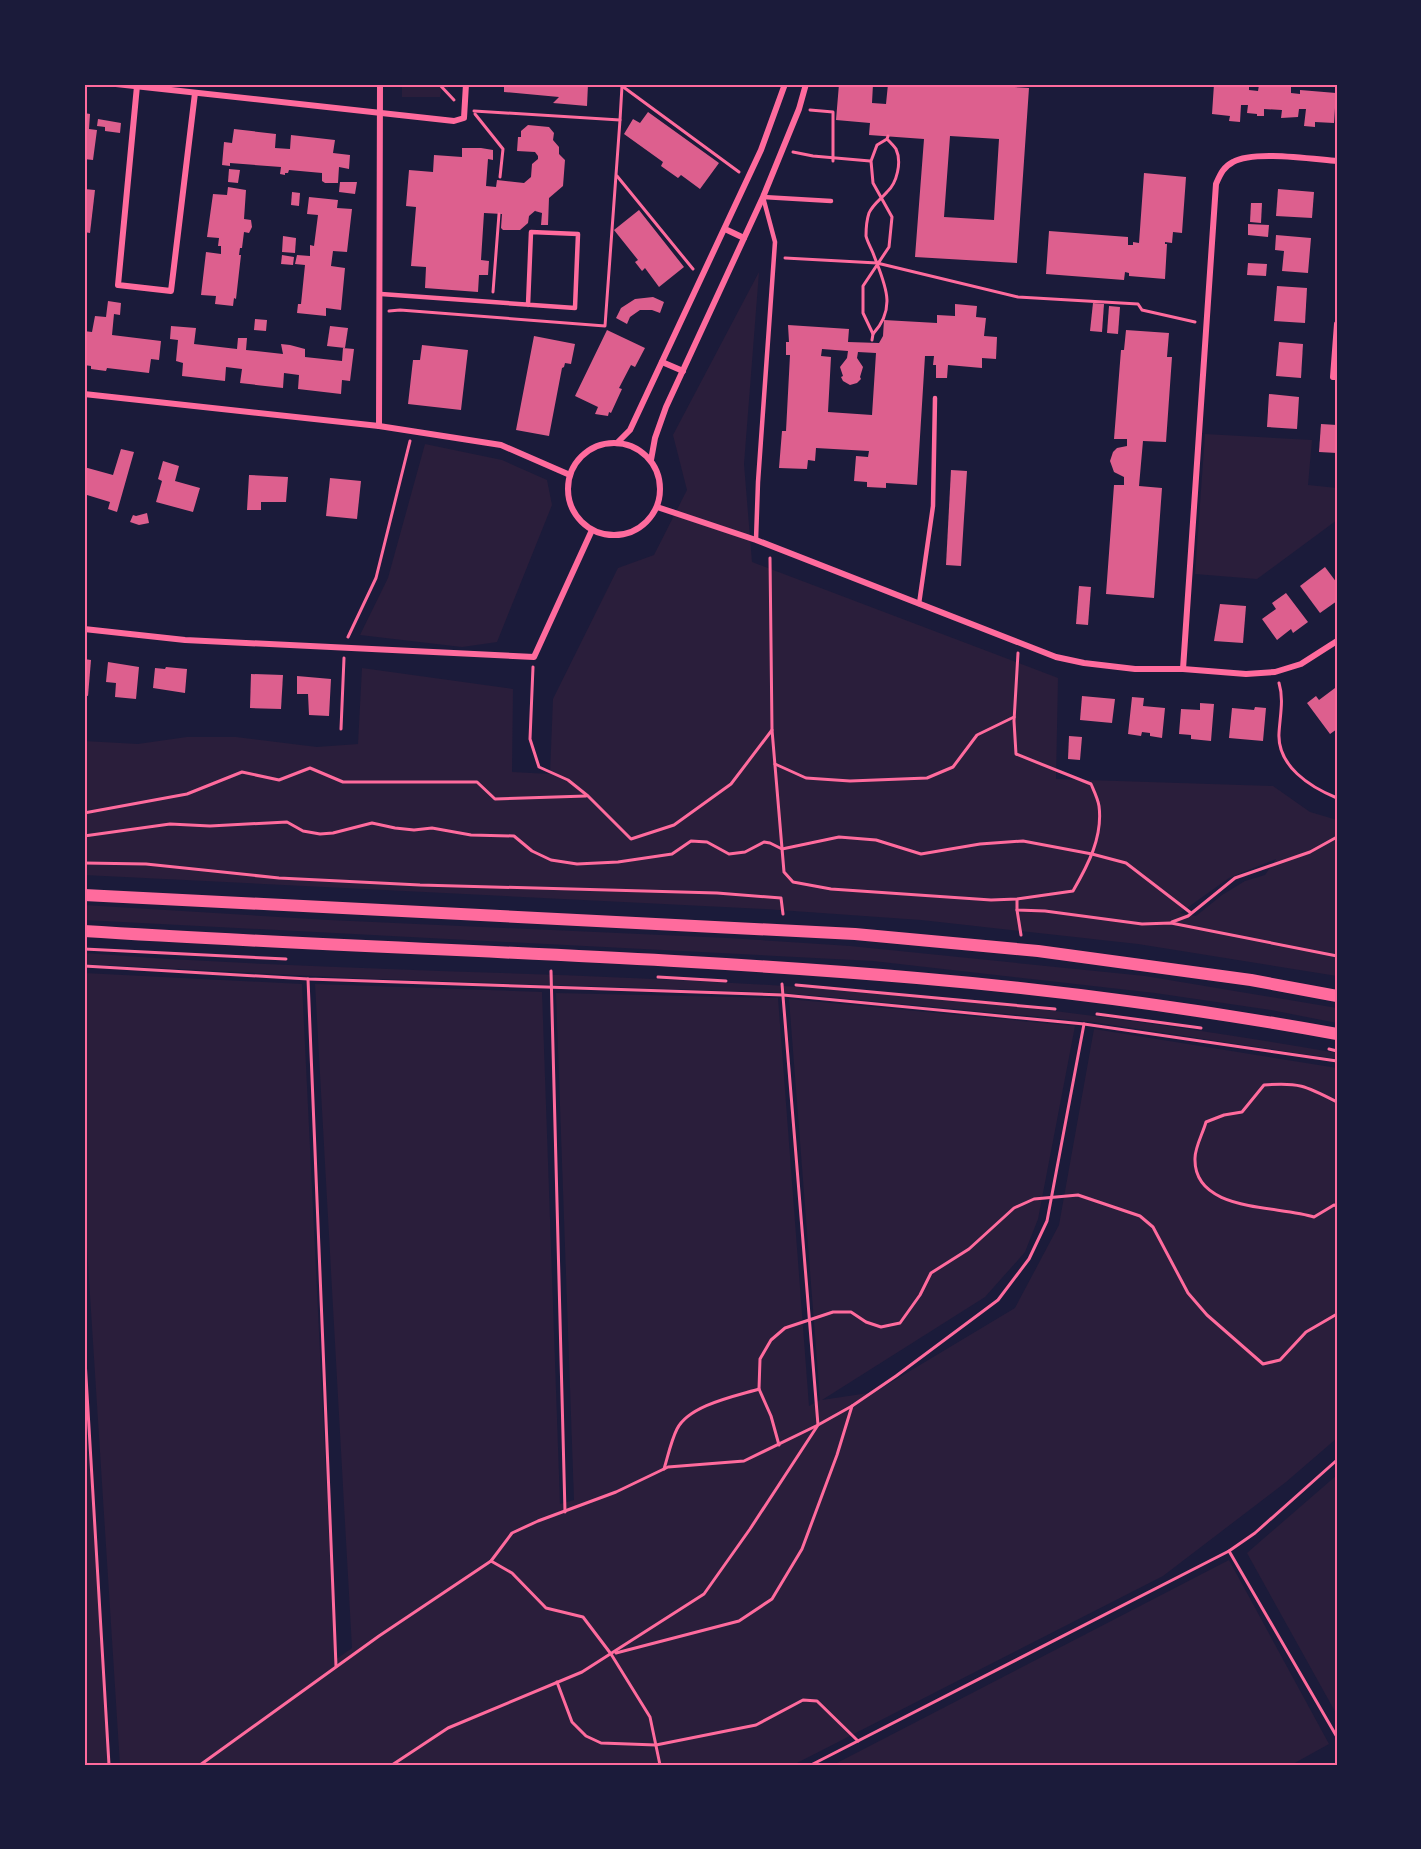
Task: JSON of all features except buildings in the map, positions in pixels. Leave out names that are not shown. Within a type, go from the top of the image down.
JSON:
[{"type":"main road","points":[[84,895],[855,934],[1038,951],[1251,980],[1337,996]]},
{"type":"main road","points":[[84,931],[736,965],[918,978],[1074,994],[1206,1011],[1337,1034]]},
{"type":"street","points":[[116,84],[454,121],[464,118],[466,84]]},
{"type":"street","points":[[379,426],[380,84]]},
{"type":"street","points":[[616,443],[630,430],[704,274],[761,150],[785,84]]},
{"type":"street","points":[[651,460],[655,438],[666,407],[763,196],[807,84]]},
{"type":"street","points":[[137,86],[118,285],[171,291],[195,93]]},
{"type":"street","points":[[1183,669],[1216,184],[1222,169],[1234,160],[1252,156],[1337,161]]},
{"type":"street","points":[[725,229],[744,238]]},
{"type":"street","points":[[1337,324],[1333,377],[1337,377]]},
{"type":"street","points":[[662,362],[683,371]]},
{"type":"street","points":[[84,394],[379,426],[501,445],[570,476]]},
{"type":"street","points":[[616,443],[629,445],[641,451],[651,460],[657,471],[660,495],[657,507],[646,523],[630,533],[617,536],[604,535],[582,523],[571,507],[567,488],[577,462],[587,451],[601,445],[616,443]]},
{"type":"street","points":[[657,507],[770,545],[1056,657],[1084,663],[1135,669],[1183,669],[1246,674],[1275,672],[1301,664],[1337,641]]},
{"type":"street","points":[[84,629],[185,640],[534,657],[592,530]]},
{"type":"lane","points":[[756,540],[775,242],[763,196],[831,201]]},
{"type":"lane","points":[[381,294],[528,305],[575,308],[578,234],[531,232],[528,305]]},
{"type":"lane","points":[[919,604],[933,506],[935,398]]},
{"type":"path","points":[[439,84],[464,111]]},
{"type":"path","points":[[622,85],[748,178]]},
{"type":"path","points":[[620,120],[622,85]]},
{"type":"path","points":[[799,109],[833,112],[832,159]]},
{"type":"path","points":[[473,111],[503,149],[500,177]]},
{"type":"path","points":[[872,340],[873,334],[863,313],[863,286],[877,263],[889,247],[892,218],[882,198],[873,183],[871,161],[877,145],[887,137],[896,149],[897,178],[890,190],[882,198],[875,204],[869,214],[866,237],[877,263],[885,284],[887,307],[884,323],[873,334]]},
{"type":"path","points":[[783,150],[832,159],[871,161]]},
{"type":"path","points":[[616,175],[692,268],[704,274]]},
{"type":"path","points":[[492,302],[499,213]]},
{"type":"path","points":[[774,257],[877,263],[1018,297],[1138,304],[1142,310],[1206,324]]},
{"type":"path","points":[[341,729],[345,643],[376,578],[412,431]]},
{"type":"path","points":[[770,545],[772,730],[784,872],[793,882],[831,890],[991,900],[1017,899],[1073,891],[1086,868],[1098,836],[1099,805],[1091,784],[1016,754],[1014,717],[1018,642]]},
{"type":"path","points":[[534,657],[530,739],[539,767],[567,780],[588,796],[631,839],[674,825],[731,784],[772,730]]},
{"type":"path","points":[[1275,672],[1282,693],[1279,737],[1288,767],[1320,791],[1337,798]]},
{"type":"path","points":[[775,764],[806,778],[850,781],[927,778],[953,767],[977,735],[1014,717]]},
{"type":"path","points":[[84,813],[187,794],[242,772],[279,780],[310,768],[344,782],[477,782],[495,799],[588,796]]},
{"type":"path","points":[[84,836],[170,824],[210,826],[287,822],[303,831],[333,834],[372,823],[414,830],[432,828],[471,835],[514,836],[532,851],[551,860],[577,864],[618,862],[672,854],[691,841],[707,842],[729,854],[745,852],[764,842],[782,849],[839,837],[876,840],[921,854],[980,844],[1023,841],[1126,863],[1191,913]]},
{"type":"path","points":[[1171,923],[1191,913],[1235,878],[1310,852],[1337,837]]},
{"type":"path","points":[[84,863],[146,864],[279,878],[373,883],[717,893],[781,898],[783,914]]},
{"type":"path","points":[[1017,899],[1021,935]]},
{"type":"path","points":[[1017,910],[1045,911],[1142,924],[1171,923],[1337,956]]},
{"type":"path","points":[[84,949],[288,959]]},
{"type":"path","points":[[84,966],[308,979],[783,995],[1084,1024],[1337,1061]]},
{"type":"path","points":[[551,971],[565,1512]]},
{"type":"path","points":[[655,977],[736,981]]},
{"type":"path","points":[[308,979],[336,1667]]},
{"type":"path","points":[[392,1765],[448,1728],[582,1672],[704,1594],[818,1425],[782,984],[771,983]]},
{"type":"path","points":[[794,985],[1056,1009]]},
{"type":"path","points":[[1091,1013],[1204,1029]]},
{"type":"path","points":[[200,1765],[379,1636],[491,1561],[512,1533],[616,1492],[664,1469],[744,1461],[779,1445],[852,1406],[960,1330],[998,1300],[1029,1259],[1047,1221],[1084,1024]]},
{"type":"path","points":[[1326,1049],[1337,1051]]},
{"type":"path","points":[[1337,1102],[1307,1086],[1286,1083],[1264,1085],[1242,1112],[1224,1115],[1206,1122],[1195,1157],[1197,1173],[1206,1190],[1245,1206],[1301,1212],[1314,1217],[1334,1205],[1337,1206]]},
{"type":"path","points":[[779,1445],[771,1416],[759,1389],[760,1359],[771,1340],[784,1328],[833,1312],[851,1312],[866,1322],[881,1327],[900,1323],[920,1295],[931,1274],[969,1249],[1014,1208],[1034,1199],[1078,1195],[1140,1216],[1153,1227],[1188,1293],[1207,1315],[1263,1364],[1280,1360],[1306,1332],[1337,1314]]},
{"type":"path","points":[[84,1343],[109,1765]]},
{"type":"path","points":[[664,1469],[678,1427],[690,1414],[716,1402],[759,1389]]},
{"type":"path","points":[[611,1654],[739,1621],[772,1599],[802,1549],[837,1455],[852,1406]]},
{"type":"path","points":[[811,1765],[1229,1551],[1255,1533],[1337,1460]]},
{"type":"path","points":[[1229,1551],[1337,1737]]},
{"type":"path","points":[[491,1561],[512,1573],[546,1608],[583,1617],[611,1654],[650,1717],[660,1765]]},
{"type":"path","points":[[557,1682],[572,1722],[586,1736],[601,1743],[656,1745],[756,1725],[803,1700],[817,1701],[858,1741]]},
{"type":"shaded area","points":[[402,84],[448,84],[448,89],[442,87],[440,97],[402,97]]},
{"type":"shaded area","points":[[759,272],[744,464],[752,562],[1058,678],[1056,779],[1273,786],[1310,812],[1337,820],[1337,976],[1138,944],[921,920],[765,909],[84,875],[84,741],[138,744],[187,737],[236,737],[317,747],[358,744],[362,668],[513,689],[512,772],[550,774],[553,699],[618,568],[654,555],[687,490],[673,435]],"holes":[[[1276,859],[1265,875],[1245,881],[1222,895],[1196,916],[1180,913],[1229,878]]]},
{"type":"shaded area","points":[[1205,434],[1312,440],[1308,485],[1337,488],[1337,520],[1257,579],[1195,574]]},
{"type":"shaded area","points":[[425,444],[502,460],[547,480],[552,505],[497,642],[462,647],[360,635],[388,578]]},
{"type":"shaded area","points":[[84,905],[329,920],[728,938],[850,946],[1145,976],[1337,1008],[1337,1023],[1271,1010],[1155,993],[873,961],[84,920]]},
{"type":"shaded area","points":[[84,953],[259,964],[610,977],[854,991],[993,1004],[1131,1021],[1337,1053],[1337,1059],[1092,1022],[785,993],[351,978],[84,964]]},
{"type":"shaded area","points":[[84,973],[302,984],[335,1660],[352,1648],[315,984],[542,992],[560,1504],[574,1500],[556,993],[778,998],[809,1406],[820,1400],[789,999],[1075,1026],[1038,1219],[1025,1252],[985,1297],[822,1400],[875,1392],[1015,1308],[1059,1225],[1094,1029],[1337,1068],[1337,1438],[1286,1482],[1163,1576],[793,1765],[120,1765],[84,1201]]},
{"type":"shaded area","points":[[84,1387],[111,1765],[84,1765]]},
{"type":"shaded area","points":[[1337,1475],[1337,1715],[1247,1553]]},
{"type":"shaded area","points":[[1229,1560],[1329,1744],[1291,1765],[833,1765]]}]
